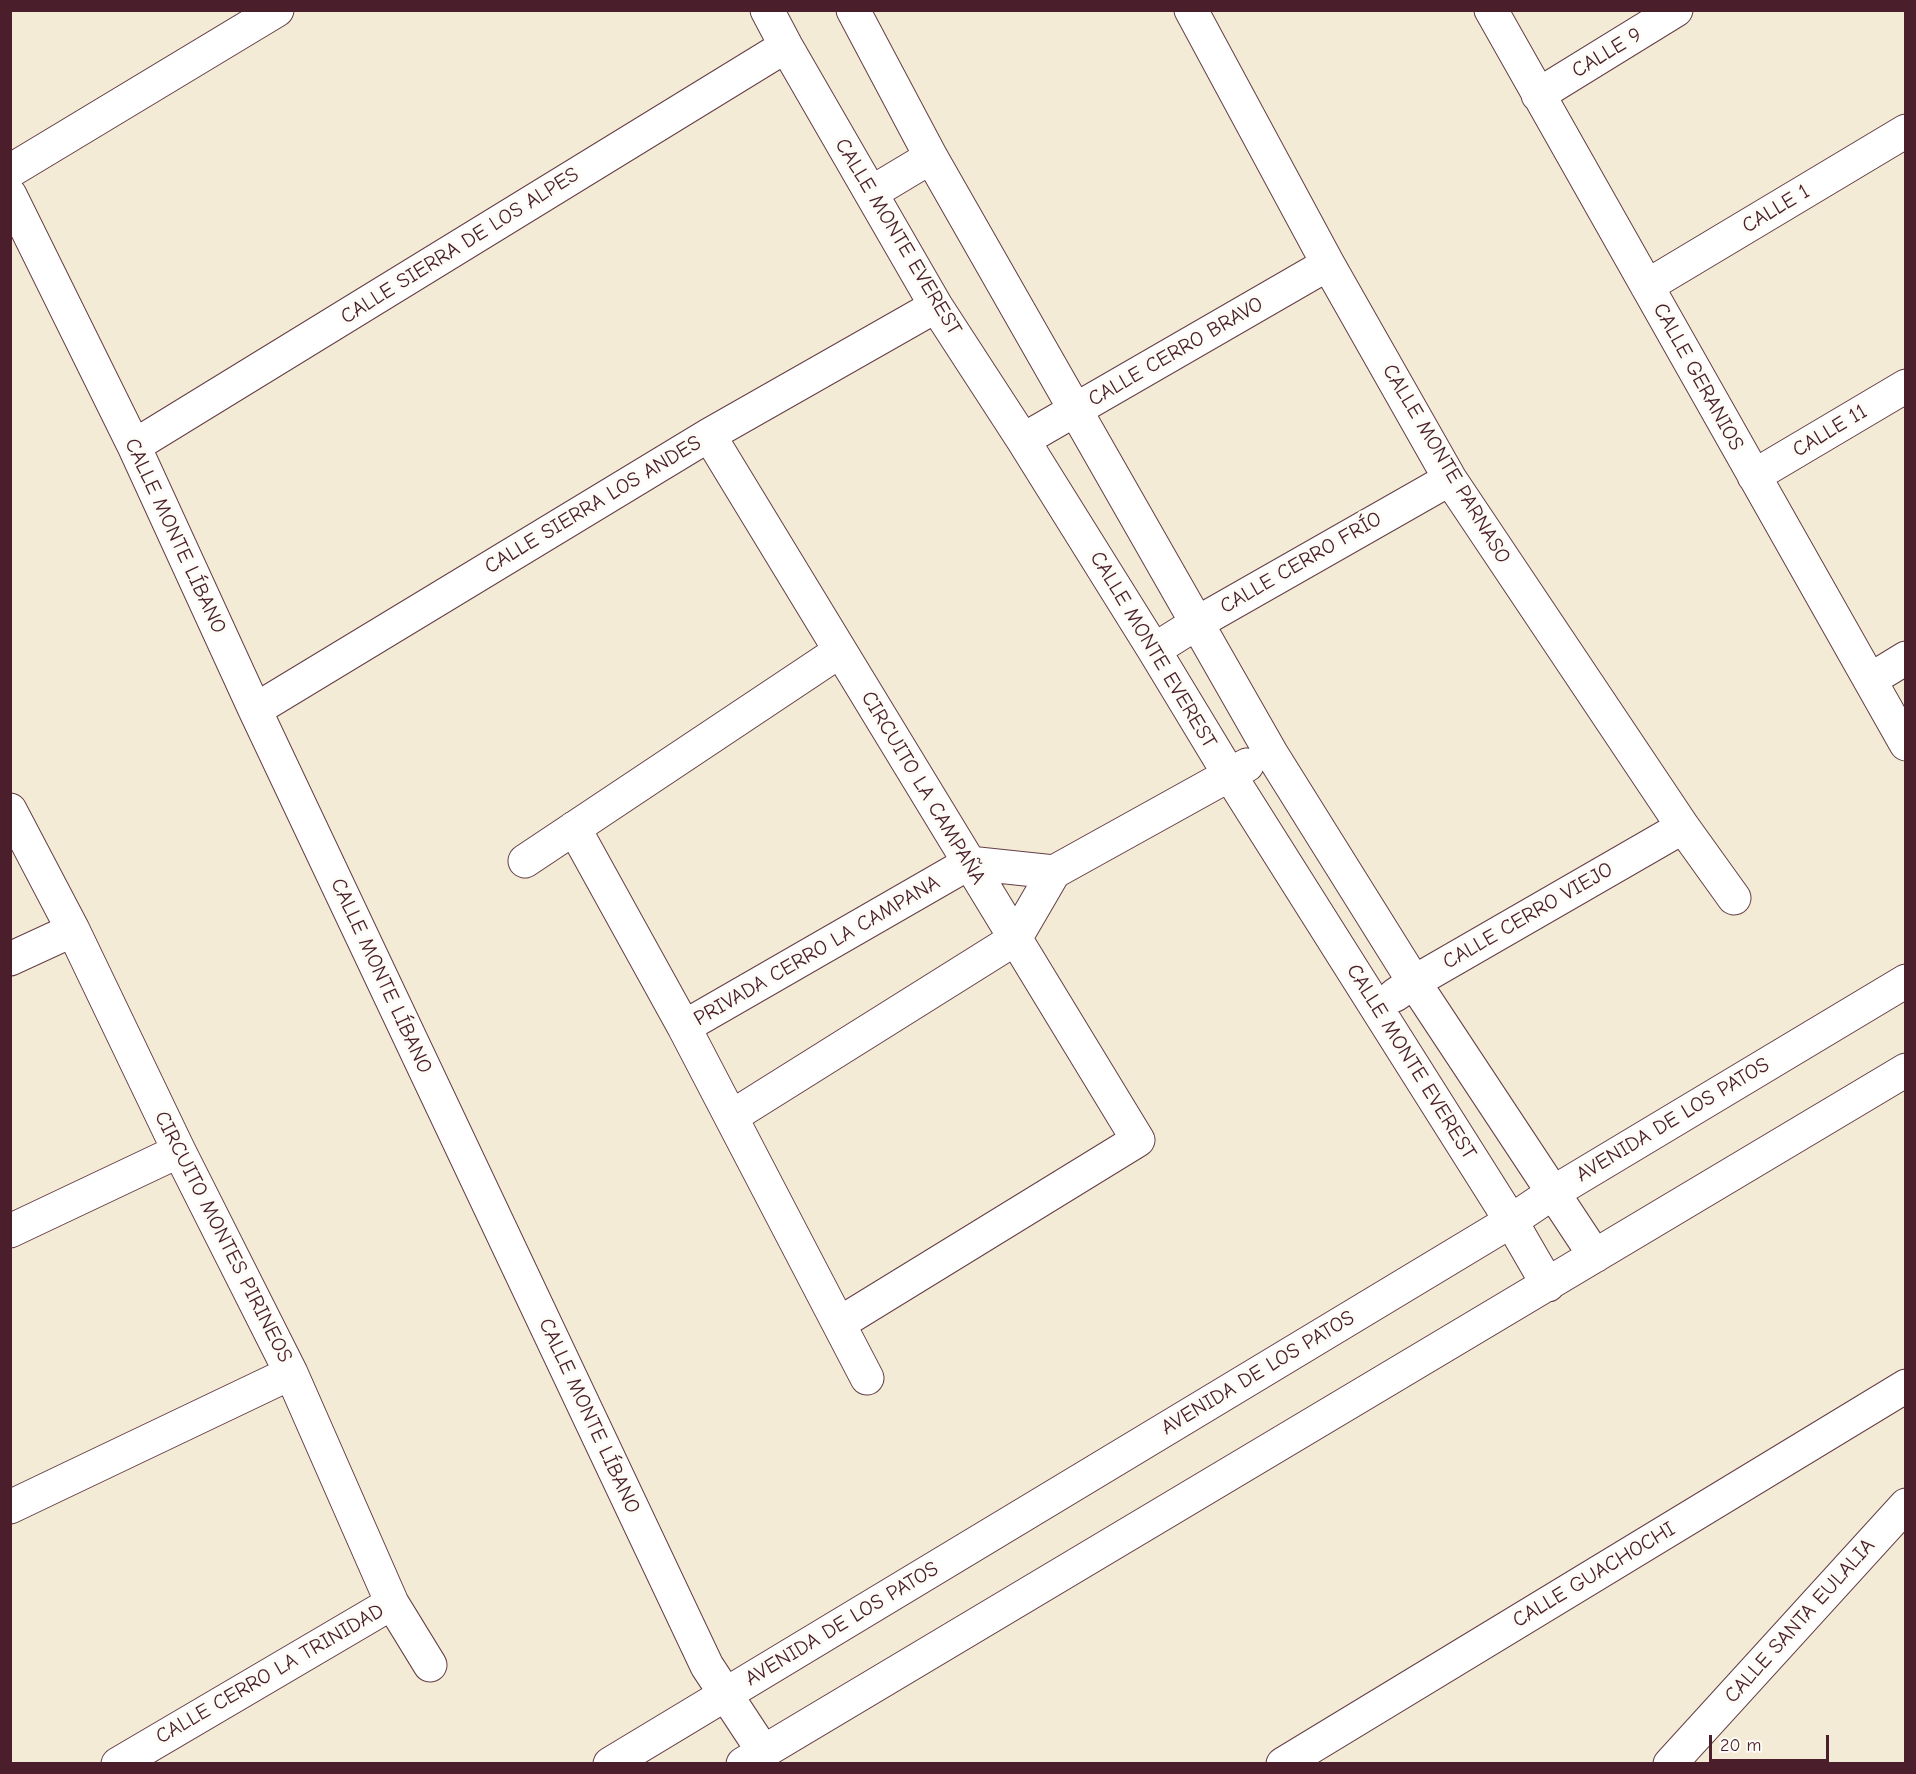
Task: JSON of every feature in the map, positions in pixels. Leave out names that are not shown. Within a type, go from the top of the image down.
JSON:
[{"type":"street","points":[[10,171],[277,10]]},
{"type":"street","name":"CALLE MONTE EVEREST","points":[[767,10],[936,306],[1023,440],[1229,774],[1511,1221],[1548,1285]]},
{"type":"street","points":[[853,10],[931,157],[1271,753],[1413,982],[1595,1256]]},
{"type":"street","name":"CALLE MONTE PARNASO","points":[[1191,10],[1328,264],[1450,479],[1683,826],[1734,898]]},
{"type":"street","name":"CALLE GERANIOS","points":[[1491,10],[1905,744]]},
{"type":"street","name":"CALLE 9","points":[[1538,95],[1676,10]]},
{"type":"street","name":"CALLE SIERRA DE LOS ALPES","points":[[134,446],[786,46]]},
{"type":"street","name":"CALLE 1","points":[[1647,286],[1905,131]]},
{"type":"street","points":[[871,193],[931,157]]},
{"type":"street","name":"CALLE MONTE LÍBANO","points":[[10,195],[134,446],[255,710],[707,1666],[726,1694],[753,1757]]},
{"type":"street","name":"CALLE CERRO BRAVO","points":[[1023,440],[1328,264]]},
{"type":"street","name":"CALLE SIERRA LOS ANDES","points":[[255,710],[709,435],[936,306]]},
{"type":"street","name":"CALLE 11","points":[[1754,476],[1905,386]]},
{"type":"street","name":"CIRCUITO LA CAMPAÑA","points":[[709,435],[1138,1140],[840,1323]]},
{"type":"street","name":"CALLE CERRO FRÍO","points":[[1154,650],[1197,623],[1450,479]]},
{"type":"street","points":[[525,861],[840,651]]},
{"type":"street","points":[[1870,680],[1905,658]]},
{"type":"street","points":[[731,1117],[1015,939],[1054,872],[1271,753]]},
{"type":"street","name":"CIRCUITO MONTES PIRINEOS","points":[[10,810],[73,930],[179,1151],[291,1373],[392,1603],[430,1665]]},
{"type":"street","name":"CALLE CERRO VIEJO","points":[[1376,1008],[1413,982],[1683,826]]},
{"type":"street","name":"PRIVADA CERRO LA CAMPANA","points":[[574,828],[684,1028],[867,1377]]},
{"type":"street","points":[[969,863],[1054,872]]},
{"type":"street","name":"PRIVADA CERRO LA CAMPANA","points":[[684,1028],[969,863]]},
{"type":"street","points":[[10,959],[73,930]]},
{"type":"street","name":"AVENIDA DE LOS PATOS","points":[[610,1764],[1905,981]]},
{"type":"street","points":[[753,1757],[1548,1285],[1905,1070]]},
{"type":"street","points":[[10,1231],[179,1151]]},
{"type":"street","points":[[10,1507],[291,1373]]},
{"type":"street","name":"CALLE GUACHOCHI","points":[[1283,1764],[1905,1386]]},
{"type":"street","name":"CALLE SANTA EULALIA","points":[[1670,1764],[1905,1505]]},
{"type":"street","name":"CALLE CERRO LA TRINIDAD","points":[[118,1764],[392,1603]]}]
